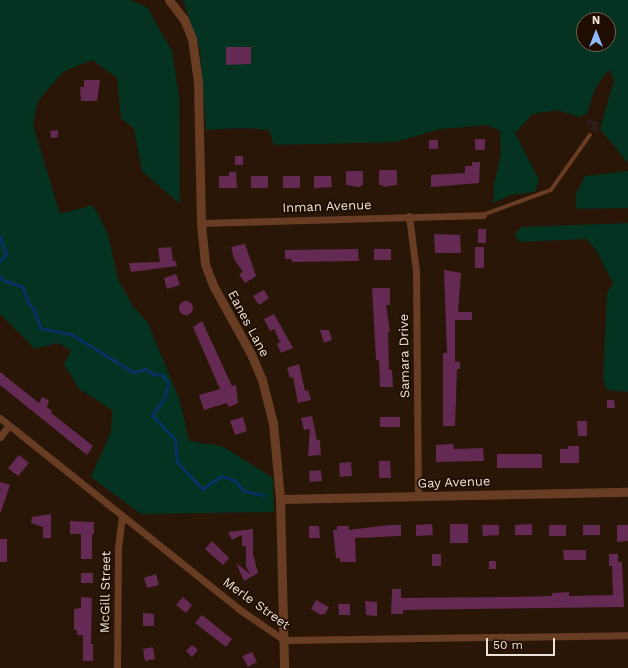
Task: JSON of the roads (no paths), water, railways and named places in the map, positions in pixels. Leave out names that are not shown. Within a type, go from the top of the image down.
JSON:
[{"type":"street","name":"Eanes Lane","points":[[169,0],[184,19],[192,39],[198,82],[201,223],[206,269],[251,354],[266,395],[273,424],[280,499],[284,668]]},
{"type":"street","name":"Inman Avenue","points":[[201,223],[483,215]]},
{"type":"street","name":"Samara Drive","points":[[409,216],[416,271],[418,497]]},
{"type":"street","name":"Merle Street","points":[[0,418],[239,609],[284,640],[628,635]]},
{"type":"street","points":[[0,437],[9,425]]},
{"type":"street","name":"Gay Avenue","points":[[280,499],[628,492]]},
{"type":"street","name":"McGill Street","points":[[117,668],[118,548],[122,516]]},
{"type":"lane","points":[[483,215],[551,190],[590,135]]},
{"type":"waterway","points":[[0,237],[6,254],[0,261]]},
{"type":"waterway","points":[[0,276],[3,280],[23,287],[28,303],[34,309],[40,328],[71,334],[133,372],[146,369],[153,374],[162,375],[168,383],[164,399],[152,415],[175,440],[177,462],[202,489],[221,476],[234,480],[244,491],[263,495]]}]
